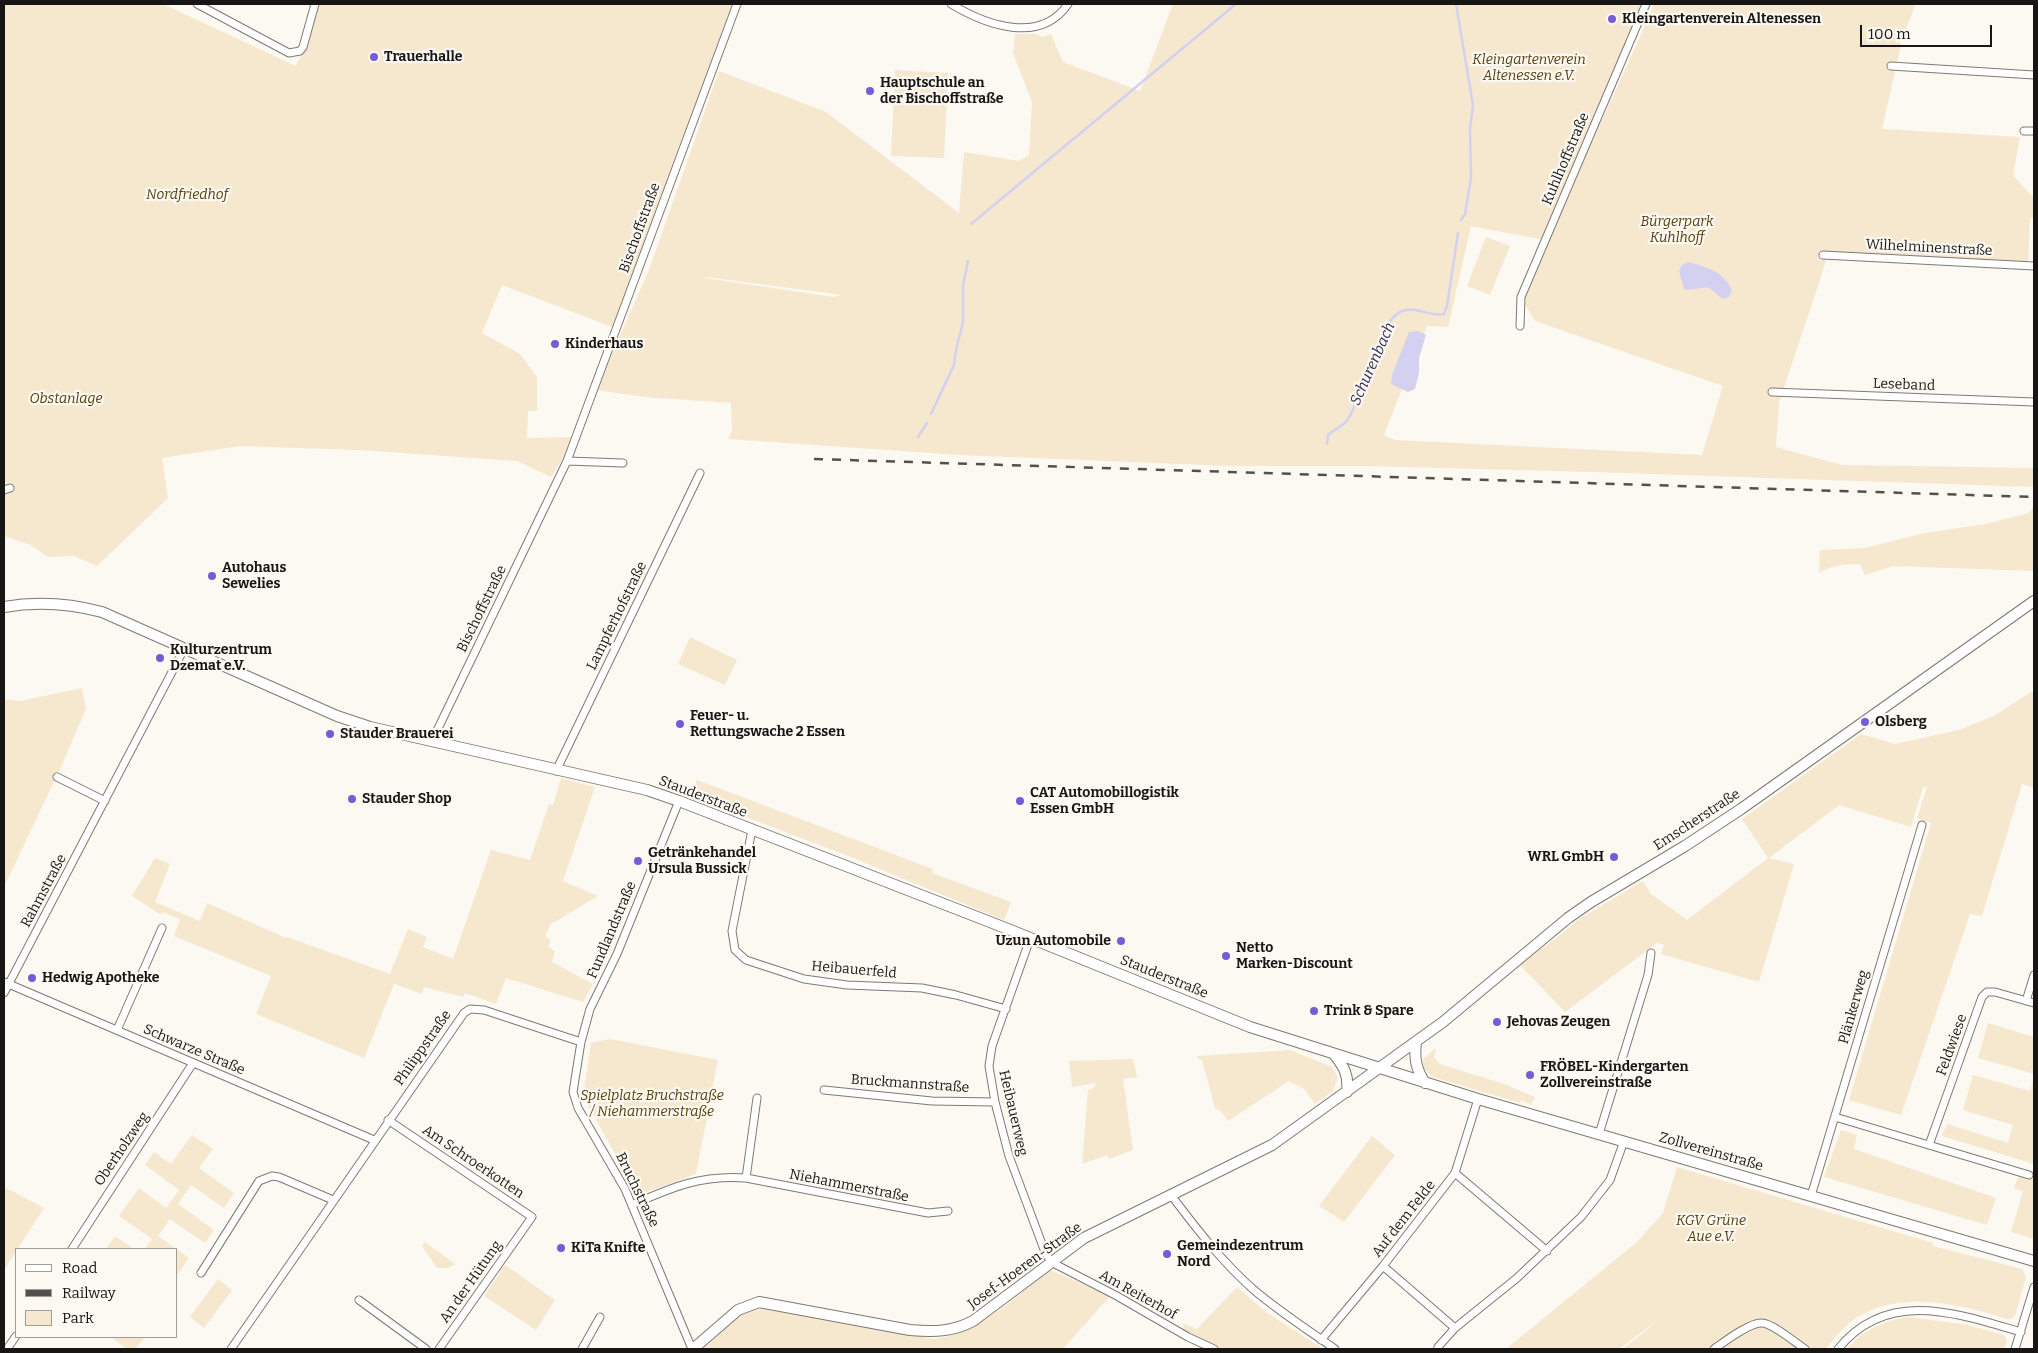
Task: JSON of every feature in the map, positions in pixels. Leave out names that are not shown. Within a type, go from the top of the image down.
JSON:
[{"type":"main road","name":"Emscherstraße","points":[[1380,1069],[1469,1002],[1576,913],[1686,846],[1741,809],[2034,601]]},
{"type":"main road","name":"Stauderstraße","points":[[4,607],[34,603],[79,606],[102,612],[337,716],[370,727],[556,771],[647,790],[1250,1027],[1380,1069]]},
{"type":"main road","points":[[1416,1042],[1414,1056],[1417,1070],[1425,1083]]},
{"type":"main road","points":[[1334,1054],[1346,1069],[1347,1092]]},
{"type":"main road","name":"Zollvereinstraße","points":[[1380,1069],[2034,1261]]},
{"type":"main road","name":"Josef-Hoeren-Straße","points":[[692,1349],[738,1310],[759,1302],[910,1330],[933,1332],[956,1330],[973,1322],[1084,1238],[1272,1145],[1380,1069]]},
{"type":"street","points":[[197,4],[281,50],[294,52],[300,51],[303,47],[316,4]]},
{"type":"street","name":"Bischoffstraße","points":[[432,741],[567,461],[737,4]]},
{"type":"street","points":[[951,4],[979,19],[1011,28],[1042,25],[1054,18],[1068,4]]},
{"type":"street","name":"Kuhlhoffstraße","points":[[1520,326],[1521,297],[1646,4]]},
{"type":"street","points":[[1892,66],[2034,75]]},
{"type":"street","points":[[2024,131],[2034,131]]},
{"type":"street","name":"Wilhelminenstraße","points":[[1823,255],[2034,266]]},
{"type":"street","name":"Leseband","points":[[1772,392],[2034,402]]},
{"type":"street","points":[[567,461],[623,463]]},
{"type":"street","name":"Lampferhofstraße","points":[[556,771],[700,473]]},
{"type":"street","name":"Rahmstraße","points":[[4,993],[6,983],[105,801],[184,649]]},
{"type":"street","points":[[57,777],[105,801]]},
{"type":"street","name":"Fundlandstraße","points":[[581,1042],[590,1009],[617,954],[679,801]]},
{"type":"street","name":"Plänkerweg","points":[[1811,1196],[1922,825]]},
{"type":"street","name":"Heibauerfeld","points":[[752,830],[732,932],[735,950],[746,960],[796,976],[824,982],[922,988],[1006,1009]]},
{"type":"street","points":[[117,1030],[162,928]]},
{"type":"street","name":"Heibauerweg","points":[[1030,939],[990,1057],[990,1075],[1009,1156],[1051,1262]]},
{"type":"street","points":[[1599,1134],[1648,975],[1651,953]]},
{"type":"street","points":[[2026,1001],[2034,975]]},
{"type":"street","name":"Schwarze Straße","points":[[6,983],[374,1140]]},
{"type":"street","name":"Feldwiese","points":[[1929,1145],[1982,997],[1987,992],[1995,992],[2034,1003]]},
{"type":"street","name":"Philippstraße","points":[[231,1349],[388,1120],[460,1018],[470,1009],[484,1010],[581,1042]]},
{"type":"street","name":"Bruchstraße","points":[[581,1042],[573,1097],[618,1175],[692,1349]]},
{"type":"street","name":"Oberholzweg","points":[[73,1248],[193,1063]]},
{"type":"street","name":"Bruckmannstraße","points":[[824,1090],[932,1101],[995,1102]]},
{"type":"street","points":[[746,1178],[757,1098]]},
{"type":"street","name":"Auf dem Felde","points":[[1321,1340],[1383,1266],[1455,1173],[1478,1099]]},
{"type":"street","points":[[1835,1117],[2029,1175]]},
{"type":"street","name":"Am Schroerkotten","points":[[388,1120],[532,1217],[524,1229]]},
{"type":"street","points":[[1438,1347],[1455,1328],[1547,1251],[1604,1190],[1610,1180],[1624,1141]]},
{"type":"street","points":[[1455,1173],[1547,1251]]},
{"type":"street","points":[[201,1273],[259,1181],[272,1176],[279,1177],[334,1200]]},
{"type":"street","name":"Niehammerstraße","points":[[632,1205],[696,1180],[724,1177],[746,1178],[928,1213],[948,1211]]},
{"type":"street","points":[[1170,1195],[1207,1243],[1240,1277],[1268,1301],[1336,1349]]},
{"type":"street","name":"An der Hütung","points":[[439,1349],[524,1229]]},
{"type":"street","name":"Am Reiterhof","points":[[1051,1262],[1117,1296],[1188,1338],[1214,1349]]},
{"type":"street","points":[[1383,1266],[1455,1328]]},
{"type":"street","points":[[2015,1349],[2034,1288]]},
{"type":"street","points":[[359,1300],[426,1349]]},
{"type":"street","points":[[1838,1349],[1858,1328],[1870,1320],[1885,1314],[1906,1310],[1932,1311],[1968,1317],[2020,1332]]},
{"type":"street","points":[[585,1348],[600,1317]]},
{"type":"street","points":[[1714,1349],[1731,1337],[1760,1322],[1768,1324],[1805,1349]]},
{"type":"street","points":[[7,1349],[15,1337]]},
{"type":"green space","name":"Nordfriedhof","points":[[4,4],[163,4],[296,66],[310,35],[318,4],[735,4],[615,328],[502,285],[482,333],[520,354],[537,377],[537,411],[528,411],[527,438],[576,437],[551,477],[517,461],[359,450],[240,446],[162,458],[168,498],[97,566],[74,556],[48,557],[31,545],[4,536]]},
{"type":"green space","points":[[1173,4],[1645,4],[1544,240],[1471,226],[1448,327],[1427,326],[1384,435],[1395,440],[1702,455],[1723,386],[1535,321],[1522,299],[1654,4],[1916,4],[1903,36],[1882,129],[2020,137],[2013,175],[2034,196],[2034,218],[2030,218],[2028,265],[1829,252],[1779,403],[1776,447],[1842,465],[2034,468],[2034,487],[1593,472],[1363,466],[1230,466],[959,455],[728,439],[732,431],[731,403],[645,397],[596,390],[649,270],[719,71],[826,112],[959,213],[964,152],[1019,161],[1029,155],[1032,102],[1013,53],[1015,34],[1035,34],[1043,37],[1051,34],[1063,62],[1140,91]],"holes":[[[706,277],[842,295],[834,297]]]},
{"type":"green space","points":[[895,70],[948,73],[944,158],[891,156]]},
{"type":"green space","points":[[1486,237],[1510,246],[1490,295],[1467,286]]},
{"type":"green space","points":[[2034,505],[2034,571],[1893,566],[1865,575],[1860,564],[1849,564],[1829,568],[1819,573],[1820,550],[1865,548],[1925,533],[1986,524],[2029,513]]},
{"type":"green space","points":[[690,637],[737,660],[725,685],[678,664]]},
{"type":"green space","points":[[82,688],[86,709],[4,887],[4,699],[20,701]]},
{"type":"green space","points":[[2031,692],[2034,692],[2034,788],[2022,784],[1982,916],[1970,914],[1901,1115],[1849,1100],[1931,823],[1917,818],[1927,787],[1923,787],[1911,827],[1839,805],[1769,858],[1794,864],[1759,982],[1661,954],[1664,945],[1657,943],[1565,1012],[1519,964],[1558,937],[1579,919],[1643,881],[1651,894],[1687,920],[1768,858],[1742,819],[1861,734],[1895,744],[1959,730],[1994,716]]},
{"type":"green space","points":[[561,778],[595,787],[563,881],[598,896],[551,924],[545,936],[551,940],[548,947],[555,951],[552,962],[593,984],[583,1002],[506,978],[496,1004],[465,993],[463,997],[424,987],[422,994],[394,984],[364,1058],[256,1014],[271,976],[174,936],[180,919],[162,912],[161,915],[132,896],[155,858],[170,864],[155,902],[200,921],[207,903],[286,938],[390,974],[408,929],[427,937],[423,947],[453,959],[491,850],[530,860],[549,804],[553,805]]},
{"type":"green space","points":[[697,780],[933,869],[932,873],[1011,902],[1004,920],[848,856],[699,799],[693,790]]},
{"type":"green space","points":[[1988,1023],[2034,1037],[2034,1074],[1978,1058]]},
{"type":"green space","name":"Spielplatz Bruchstraße / Niehammerstraße","points":[[610,1039],[718,1060],[696,1174],[644,1193],[634,1187],[583,1097],[591,1043]]},
{"type":"green space","points":[[1436,1048],[1434,1057],[1440,1064],[1504,1084],[1535,1097],[1531,1105],[1521,1100],[1520,1103],[1433,1077],[1424,1068],[1422,1060]]},
{"type":"green space","points":[[1290,1050],[1332,1067],[1338,1078],[1333,1091],[1315,1104],[1304,1089],[1289,1081],[1228,1121],[1221,1111],[1215,1108],[1202,1060],[1198,1059],[1197,1056]]},
{"type":"green space","points":[[1133,1059],[1137,1077],[1123,1079],[1133,1150],[1109,1159],[1107,1155],[1082,1164],[1088,1090],[1094,1088],[1096,1083],[1072,1087],[1069,1061]]},
{"type":"green space","points":[[1973,1075],[2030,1091],[2034,1077],[2034,1164],[1942,1136],[1947,1124],[2008,1143],[2013,1125],[1963,1110]]},
{"type":"green space","points":[[1841,1130],[1857,1135],[1854,1149],[1996,1198],[1987,1225],[1824,1177]]},
{"type":"green space","points":[[192,1135],[213,1149],[199,1168],[234,1193],[224,1208],[191,1185],[178,1204],[214,1230],[205,1243],[170,1219],[158,1236],[175,1248],[146,1248],[152,1239],[119,1216],[139,1188],[166,1208],[179,1190],[145,1165],[154,1152],[171,1164]]},
{"type":"green space","points":[[1372,1136],[1395,1155],[1344,1222],[1319,1206]]},
{"type":"green space","points":[[2034,1164],[2034,1239],[2011,1232],[2023,1191],[2014,1188],[2019,1175],[2032,1173]]},
{"type":"green space","name":"KGV Grüne Aue e.V.","points":[[1677,1167],[1933,1243],[1933,1246],[2022,1269],[2026,1277],[2015,1316],[2007,1319],[1945,1304],[1903,1302],[1882,1306],[1863,1314],[1846,1326],[1826,1349],[1623,1349],[1662,1317],[1619,1349],[1506,1349],[1637,1242],[1663,1213]]},
{"type":"green space","points":[[4,1187],[44,1208],[18,1248],[15,1248],[15,1253],[4,1270]]},
{"type":"green space","points":[[115,1236],[133,1248],[107,1248]]},
{"type":"green space","points":[[425,1242],[455,1264],[448,1268],[437,1268],[422,1246]]},
{"type":"green space","points":[[178,1250],[189,1258],[178,1274]]},
{"type":"green space","points":[[505,1265],[555,1300],[536,1330],[484,1296]]},
{"type":"green space","points":[[1050,1270],[1110,1296],[1063,1349],[704,1349],[731,1322],[747,1312],[764,1307],[934,1339],[950,1336],[966,1330],[995,1313]]},
{"type":"green space","points":[[218,1279],[232,1290],[204,1328],[190,1317]]},
{"type":"green space","points":[[1237,1287],[1266,1312],[1323,1349],[1222,1349],[1182,1330],[1184,1324],[1197,1329]]},
{"type":"green space","points":[[1908,1317],[1968,1325],[2004,1335],[2007,1341],[2004,1349],[1847,1349],[1853,1342],[1874,1327]]},
{"type":"green space","points":[[112,1338],[144,1338],[135,1349],[127,1349]]},
{"type":"shaded area","points":[[1688,262],[1720,274],[1729,284],[1732,291],[1729,297],[1723,299],[1709,288],[1684,289],[1679,271],[1682,265]]},
{"type":"shaded area","points":[[1418,331],[1426,335],[1419,358],[1419,373],[1415,389],[1408,392],[1391,384],[1392,375],[1409,332]]},
{"type":"waterway","points":[[971,224],[1236,4]]},
{"type":"waterway","points":[[1456,4],[1473,105],[1470,129],[1471,178],[1465,214],[1461,220]]},
{"type":"waterway","name":"Schurenbach","points":[[1327,444],[1328,435],[1346,422],[1354,408],[1378,343],[1393,317],[1407,310],[1439,315],[1444,314],[1447,306],[1458,233]]},
{"type":"waterway","points":[[931,414],[954,365],[963,322],[963,286],[968,261]]},
{"type":"waterway","points":[[918,437],[927,423]]},
{"type":"railway","points":[[814,459],[2034,497]]},
{"type":"place","name":"Kleingartenverein Altenessen","points":[[1612,19]]},
{"type":"place","name":"Trauerhalle","points":[[374,57]]},
{"type":"place","name":"Hauptschule an der Bischoffstraße","points":[[870,91]]},
{"type":"place","name":"Kinderhaus","points":[[555,344]]},
{"type":"place","name":"Autohaus Sewelies","points":[[212,576]]},
{"type":"place","name":"Kulturzentrum Dzemat e.V.","points":[[160,658]]},
{"type":"place","name":"Olsberg","points":[[1865,722]]},
{"type":"place","name":"Feuer- u. Rettungswache 2 Essen","points":[[680,724]]},
{"type":"place","name":"Stauder Brauerei","points":[[330,734]]},
{"type":"place","name":"Stauder Shop","points":[[352,799]]},
{"type":"place","name":"CAT Automobillogistik Essen GmbH","points":[[1020,801]]},
{"type":"place","name":"WRL GmbH","points":[[1614,857]]},
{"type":"place","name":"Getränkehandel Ursula Bussick","points":[[638,861]]},
{"type":"place","name":"Uzun Automobile","points":[[1121,941]]},
{"type":"place","name":"Netto Marken-Discount","points":[[1226,956]]},
{"type":"place","name":"Hedwig Apotheke","points":[[32,978]]},
{"type":"place","name":"Trink & Spare","points":[[1314,1011]]},
{"type":"place","name":"Jehovas Zeugen","points":[[1497,1022]]},
{"type":"place","name":"FRÖBEL-Kindergarten Zollvereinstraße","points":[[1530,1075]]},
{"type":"place","name":"KiTa Knifte","points":[[561,1248]]},
{"type":"place","name":"Gemeindezentrum Nord","points":[[1167,1254]]},
{"type":"park label","name":"Kleingartenverein Altenessen e.V.","points":[[1529,68]]},
{"type":"park label","name":"Bürgerpark Kuhlhoff","points":[[1677,230]]},
{"type":"park label","name":"Obstanlage","points":[[66,399]]}]
